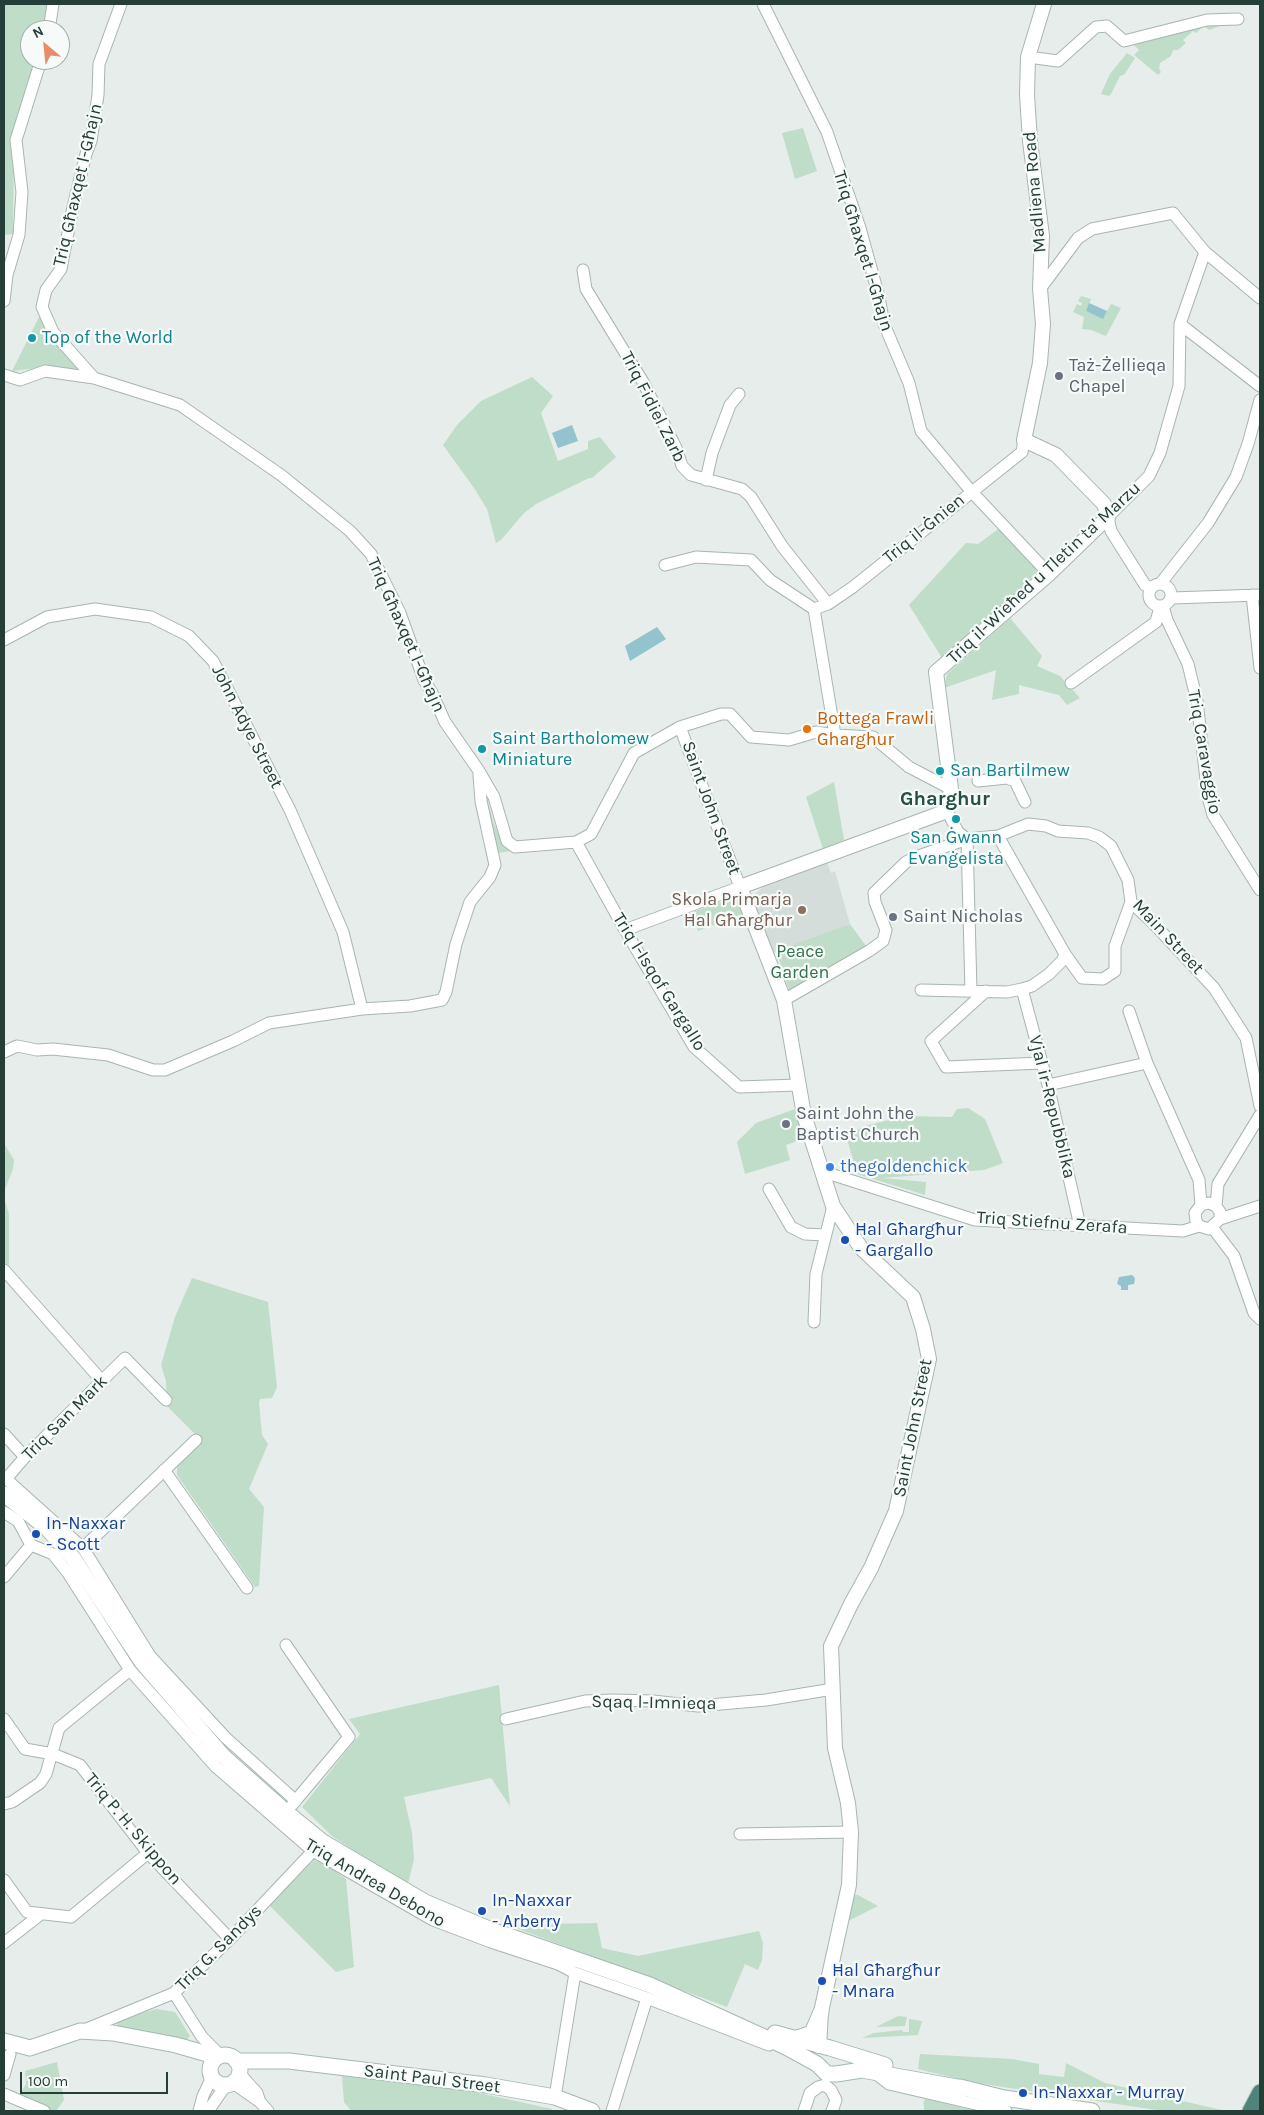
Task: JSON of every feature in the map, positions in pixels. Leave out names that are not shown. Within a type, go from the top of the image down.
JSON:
[{"type":"highway","points":[[1250,2111],[1260,2092]]},
{"type":"main road","name":"Triq Andrea Debono","points":[[4,1494],[47,1528],[73,1558],[142,1662],[222,1756],[323,1842],[425,1902],[489,1929],[650,1985],[789,2043],[826,2052]]},
{"type":"main road","points":[[789,2043],[812,2033],[823,2009]]},
{"type":"main road","name":"Saint Paul Street","points":[[7,2048],[30,2048],[80,2031],[113,2033],[176,2045],[219,2056],[229,2056],[235,2075]]},
{"type":"main road","name":"Saint Paul Street","points":[[176,2045],[211,2074],[217,2082],[268,2061],[289,2061],[486,2085],[555,2097],[573,2108],[592,2111]]},
{"type":"main road","points":[[826,2052],[845,2064],[840,2073]]},
{"type":"main road","points":[[826,2052],[827,2074],[862,2070],[968,2089]]},
{"type":"main road","points":[[826,2052],[1004,2098],[1092,2111]]},
{"type":"main road","points":[[211,2074],[212,2062],[219,2056]]},
{"type":"street","points":[[51,20],[53,4]]},
{"type":"street","name":"Triq Għaxqet l-Għajn","points":[[94,378],[53,332],[42,307],[46,290],[62,269],[73,207],[91,141],[98,95],[99,64],[121,4]]},
{"type":"street","name":"Triq Għaxqet l-Għajn","points":[[762,4],[827,132],[860,228],[879,297],[884,324],[909,383],[921,431],[970,491],[1049,574]]},
{"type":"street","name":"Madliena Road","points":[[1024,440],[1040,363],[1043,324],[1040,289],[1042,236],[1030,141],[1027,95],[1028,57],[1044,4]]},
{"type":"street","points":[[1028,57],[1058,61],[1096,27],[1107,26],[1124,41],[1207,20],[1238,19]]},
{"type":"street","points":[[4,301],[7,275],[20,226],[22,192],[16,140],[38,70]]},
{"type":"street","points":[[1040,289],[1078,238],[1092,229],[1173,213],[1206,252],[1260,298]]},
{"type":"street","name":"Triq il-Wieħed u Tletin ta' Marzu","points":[[947,811],[951,789],[936,672],[1049,574],[1149,476],[1160,452],[1179,386],[1180,324],[1206,252]]},
{"type":"street","name":"Triq Fidiel Zarb","points":[[583,270],[586,289],[643,382],[676,448],[682,466],[691,475],[742,489],[751,496],[782,546],[828,604]]},
{"type":"street","points":[[1180,324],[1260,386]]},
{"type":"street","name":"Triq Għaxqet l-Għajn","points":[[4,375],[20,380],[45,371],[94,378],[180,405],[282,476],[350,531],[371,554],[400,613],[424,680],[445,722],[479,771],[494,797],[507,841],[515,847],[576,842]]},
{"type":"street","points":[[706,480],[712,453],[730,405],[739,394]]},
{"type":"street","points":[[1260,400],[1248,444],[1236,477],[1208,523],[1156,586],[1149,598],[1153,604],[1165,604],[1256,595],[1260,668]]},
{"type":"street","points":[[1024,440],[1056,455],[1104,504],[1112,531],[1145,584],[1169,588],[1165,604],[1156,622],[1071,683]]},
{"type":"street","name":"Triq il-Ġnien","points":[[814,609],[828,604],[852,587],[970,491],[1022,452],[1024,440]]},
{"type":"street","points":[[665,565],[696,557],[751,560],[770,580],[814,609],[835,736]]},
{"type":"street","name":"Triq Caravaggio","points":[[1165,604],[1167,620],[1188,664],[1197,701],[1208,797],[1213,815],[1260,890]]},
{"type":"street","name":"John Adye Street","points":[[4,640],[47,617],[95,609],[151,617],[188,636],[213,661],[290,810],[343,932],[362,1009]]},
{"type":"street","points":[[576,842],[591,834],[634,753],[680,727],[721,714],[730,714],[751,737],[789,740],[816,732],[835,736],[873,737],[909,767],[951,789]]},
{"type":"street","name":"Saint John Street","points":[[680,727],[784,1000],[804,1115],[833,1206],[861,1248],[913,1297],[923,1329],[929,1359],[896,1511],[871,1568],[850,1604],[831,1646],[835,1748],[844,1782],[851,1832],[849,1885],[823,2009],[826,2052]]},
{"type":"street","points":[[4,1052],[17,1046],[37,1050],[53,1049],[108,1056],[153,1070],[165,1070],[233,1041],[269,1023],[362,1009],[410,1006],[442,1000],[446,992],[456,944],[470,902],[490,877],[495,865],[481,801],[479,771]]},
{"type":"street","points":[[978,781],[1008,778],[1015,781],[1025,802]]},
{"type":"street","points":[[625,930],[947,811],[958,832],[968,839]]},
{"type":"street","name":"Main Street","points":[[998,836],[1028,824],[1046,826],[1058,831],[1088,833],[1099,837],[1111,846],[1128,880],[1130,902],[1154,924],[1214,988],[1246,1038],[1260,1106]]},
{"type":"street","points":[[784,1000],[869,952],[882,941],[886,930],[875,902],[874,893],[906,862],[968,839],[998,836],[1065,954],[1082,978],[1103,979],[1115,971],[1115,946],[1130,902]]},
{"type":"street","points":[[968,839],[971,991]]},
{"type":"street","name":"Triq l-Isqof Gargallo","points":[[576,842],[694,1047],[739,1087],[798,1085]]},
{"type":"street","points":[[922,990],[1007,992],[1022,989],[1032,986],[1049,974],[1062,961],[1065,954]]},
{"type":"street","name":"Vjal ir-Repubblika","points":[[1022,989],[1048,1085],[1080,1226]]},
{"type":"street","points":[[986,991],[931,1041],[946,1067],[1042,1063]]},
{"type":"street","points":[[1129,1011],[1147,1063],[1199,1180],[1201,1205]]},
{"type":"street","points":[[1048,1085],[1147,1063]]},
{"type":"street","points":[[1216,1206],[1218,1184],[1260,1115]]},
{"type":"street","name":"Triq Stiefnu Zerafa","points":[[821,1171],[975,1220],[1183,1230],[1200,1226]]},
{"type":"street","points":[[769,1189],[791,1227],[806,1234],[825,1235]]},
{"type":"street","points":[[1260,1206],[1216,1223],[1209,1229],[1200,1226],[1196,1221],[1195,1213],[1201,1205],[1209,1203],[1216,1206],[1220,1212],[1216,1223],[1234,1256],[1254,1313],[1260,1319]]},
{"type":"street","points":[[814,1322],[816,1274],[833,1206]]},
{"type":"street","points":[[4,1270],[102,1381]]},
{"type":"street","name":"Triq San Mark","points":[[5,1478],[126,1358],[166,1400]]},
{"type":"street","points":[[82,1548],[196,1440]]},
{"type":"street","points":[[6,1442],[25,1457]]},
{"type":"street","points":[[164,1470],[247,1588]]},
{"type":"street","points":[[5,1478],[82,1548],[150,1656],[226,1738],[296,1800]]},
{"type":"street","points":[[4,1512],[18,1521],[31,1545],[4,1577]]},
{"type":"street","name":"Triq Andrea Debono","points":[[31,1545],[53,1554],[68,1573],[130,1670],[215,1766],[313,1851],[433,1920],[558,1964],[576,1973],[647,1998],[764,2045],[789,2043]]},
{"type":"street","points":[[286,1645],[349,1738],[286,1812]]},
{"type":"street","points":[[7,1805],[40,1783],[46,1774],[53,1754],[59,1728],[130,1670]]},
{"type":"street","name":"Sqaq l-Imnieqa","points":[[506,1719],[585,1701],[652,1701],[698,1706],[766,1700],[833,1690]]},
{"type":"street","name":"Triq P. H. Skippon","points":[[4,1719],[25,1749],[53,1754],[80,1765],[148,1853],[230,1939]]},
{"type":"street","points":[[740,1834],[851,1832]]},
{"type":"street","name":"Triq G. Sandys","points":[[80,2031],[174,1993],[230,1939],[313,1851]]},
{"type":"street","points":[[4,1880],[27,1912],[71,1917],[148,1853]]},
{"type":"street","points":[[4,1943],[41,1914]]},
{"type":"street","points":[[555,2097],[576,1973]]},
{"type":"street","points":[[174,1993],[202,2037],[219,2056]]},
{"type":"street","points":[[612,2111],[647,1998]]},
{"type":"street","points":[[4,2075],[7,2048]]},
{"type":"street","points":[[874,2072],[889,2084],[1006,2111]]},
{"type":"street","points":[[199,2111],[211,2074]]},
{"type":"street","points":[[208,2111],[235,2075],[257,2094],[264,2107]]},
{"type":"street","points":[[804,2111],[810,2094],[818,2087],[825,2085],[831,2090],[836,2100],[832,2111]]},
{"type":"street","points":[[4,2094],[44,2111]]},
{"type":"shaded area","name":"Skola Primarja Ħal Għargħur","points":[[827,862],[831,873],[835,871],[850,924],[773,953],[752,896],[767,884]]},
{"type":"green space","points":[[4,4],[49,4],[47,20],[20,20],[20,70],[34,70],[14,139],[13,234],[4,235]]},
{"type":"green space","points":[[1197,25],[1222,25],[1209,30],[1204,26],[1196,33],[1193,31],[1183,40],[1186,43],[1178,50],[1173,50],[1171,56],[1160,63],[1159,69],[1161,72],[1158,75],[1134,55],[1139,50],[1130,41]]},
{"type":"green space","points":[[1127,53],[1135,58],[1124,75],[1120,76],[1111,94],[1109,96],[1101,94],[1110,74]]},
{"type":"green space","points":[[803,128],[817,171],[795,179],[782,133]]},
{"type":"green space","points":[[1081,296],[1091,299],[1086,311],[1103,318],[1111,304],[1121,308],[1106,336],[1091,330],[1082,329],[1084,317],[1073,312],[1077,304],[1081,306],[1082,303],[1078,301]]},
{"type":"green space","points":[[40,315],[82,372],[50,367],[12,371]]},
{"type":"green space","points":[[532,377],[553,396],[541,413],[558,461],[588,449],[588,441],[600,437],[616,457],[592,478],[536,504],[524,513],[501,540],[496,543],[487,509],[443,445],[457,425],[481,401]]},
{"type":"green space","points":[[1001,527],[1038,572],[942,658],[909,605],[966,543],[978,544]]},
{"type":"green space","points":[[1010,618],[1042,656],[1037,666],[1060,676],[1080,698],[1067,705],[1059,695],[1019,685],[1019,694],[992,700],[996,670],[944,688],[947,674]]},
{"type":"green space","points":[[834,782],[844,840],[823,849],[806,797]]},
{"type":"green space","points":[[487,799],[494,824],[505,846],[511,851],[498,853],[484,802]]},
{"type":"green space","points":[[728,899],[738,903],[742,914],[698,931],[693,912]]},
{"type":"green space","name":"Peace Garden","points":[[850,924],[866,946],[789,990],[776,951]]},
{"type":"green space","points":[[968,1108],[985,1119],[1003,1163],[984,1170],[882,1178],[926,1182],[925,1195],[857,1174],[846,1135],[865,1126],[905,1116],[952,1117],[957,1109]]},
{"type":"green space","points":[[795,1109],[806,1138],[786,1145],[790,1160],[745,1174],[737,1142],[756,1123]]},
{"type":"green space","points":[[4,1143],[14,1160],[13,1169],[4,1192]]},
{"type":"green space","points":[[4,1198],[9,1214],[9,1269],[4,1263]]},
{"type":"green space","points":[[192,1278],[268,1302],[277,1387],[272,1398],[260,1399],[262,1435],[268,1444],[249,1489],[264,1507],[259,1586],[255,1587],[177,1475],[177,1465],[197,1436],[167,1406],[166,1381],[161,1365],[175,1317]]},
{"type":"green space","points":[[499,1685],[510,1806],[491,1778],[404,1797],[412,1833],[414,1859],[408,1884],[332,1836],[302,1807],[360,1734],[349,1719]]},
{"type":"green space","points":[[314,1860],[330,1867],[346,1879],[354,1967],[336,1972],[269,1905]]},
{"type":"green space","points":[[855,1895],[878,1906],[848,1921],[853,1897]]},
{"type":"green space","points":[[597,1923],[602,1948],[638,1956],[759,1931],[763,1943],[762,1960],[758,1970],[745,1964],[727,2007],[508,1925]]},
{"type":"green space","points":[[156,2009],[175,2012],[190,2036],[186,2041],[119,2028],[115,2021]]},
{"type":"green space","points":[[898,2016],[907,2017],[905,2026],[876,2027]]},
{"type":"green space","points":[[909,2019],[922,2021],[918,2035],[862,2038],[874,2033],[902,2030],[903,2032],[909,2032]]},
{"type":"green space","points":[[920,2054],[1012,2059],[1039,2064],[1039,2074],[1064,2077],[1066,2063],[1105,2083],[1226,2111],[1163,2111],[970,2082],[918,2069]]},
{"type":"green space","points":[[57,2062],[64,2100],[56,2111],[48,2111],[19,2096],[26,2084],[25,2071]]},
{"type":"green space","points":[[342,2076],[470,2091],[552,2109],[551,2111],[351,2111],[344,2102]]},
{"type":"green space","points":[[925,2099],[973,2111],[924,2111],[923,2104]]},
{"type":"water","points":[[1089,303],[1107,311],[1103,319],[1086,311]]},
{"type":"water","points":[[572,425],[578,441],[558,448],[552,433]]},
{"type":"water","points":[[657,627],[666,639],[630,661],[625,646]]},
{"type":"water","points":[[1132,1275],[1135,1278],[1134,1284],[1128,1285],[1128,1290],[1121,1290],[1121,1286],[1117,1284],[1119,1277]]},
{"type":"place","name":"Top of the World","points":[[32,338]]},
{"type":"place","name":"Taż-Żellieqa Chapel","points":[[1059,376]]},
{"type":"place","name":"Bottega Frawli Gharghur","points":[[807,729]]},
{"type":"place","name":"Saint Bartholomew Miniature","points":[[482,749]]},
{"type":"place","name":"San Bartilmew","points":[[940,771]]},
{"type":"place","name":"San Ġwann Evanġelista","points":[[956,819]]},
{"type":"place","name":"Skola Primarja Ħal Għargħur","points":[[802,910]]},
{"type":"place","name":"Saint Nicholas","points":[[893,917]]},
{"type":"place","name":"Saint John the Baptist Church","points":[[786,1124]]},
{"type":"place","name":"thegoldenchick","points":[[830,1167]]},
{"type":"place","name":"Ħal Għargħur - Gargallo","points":[[845,1240]]},
{"type":"place","name":"In-Naxxar - Scott","points":[[36,1534]]},
{"type":"place","name":"In-Naxxar - Arberry","points":[[482,1911]]},
{"type":"place","name":"Ħal Għargħur - Mnara","points":[[822,1981]]},
{"type":"place","name":"In-Naxxar - Murray","points":[[1023,2093]]},
{"type":"district","name":"Gharghur","points":[[945,799]]}]
